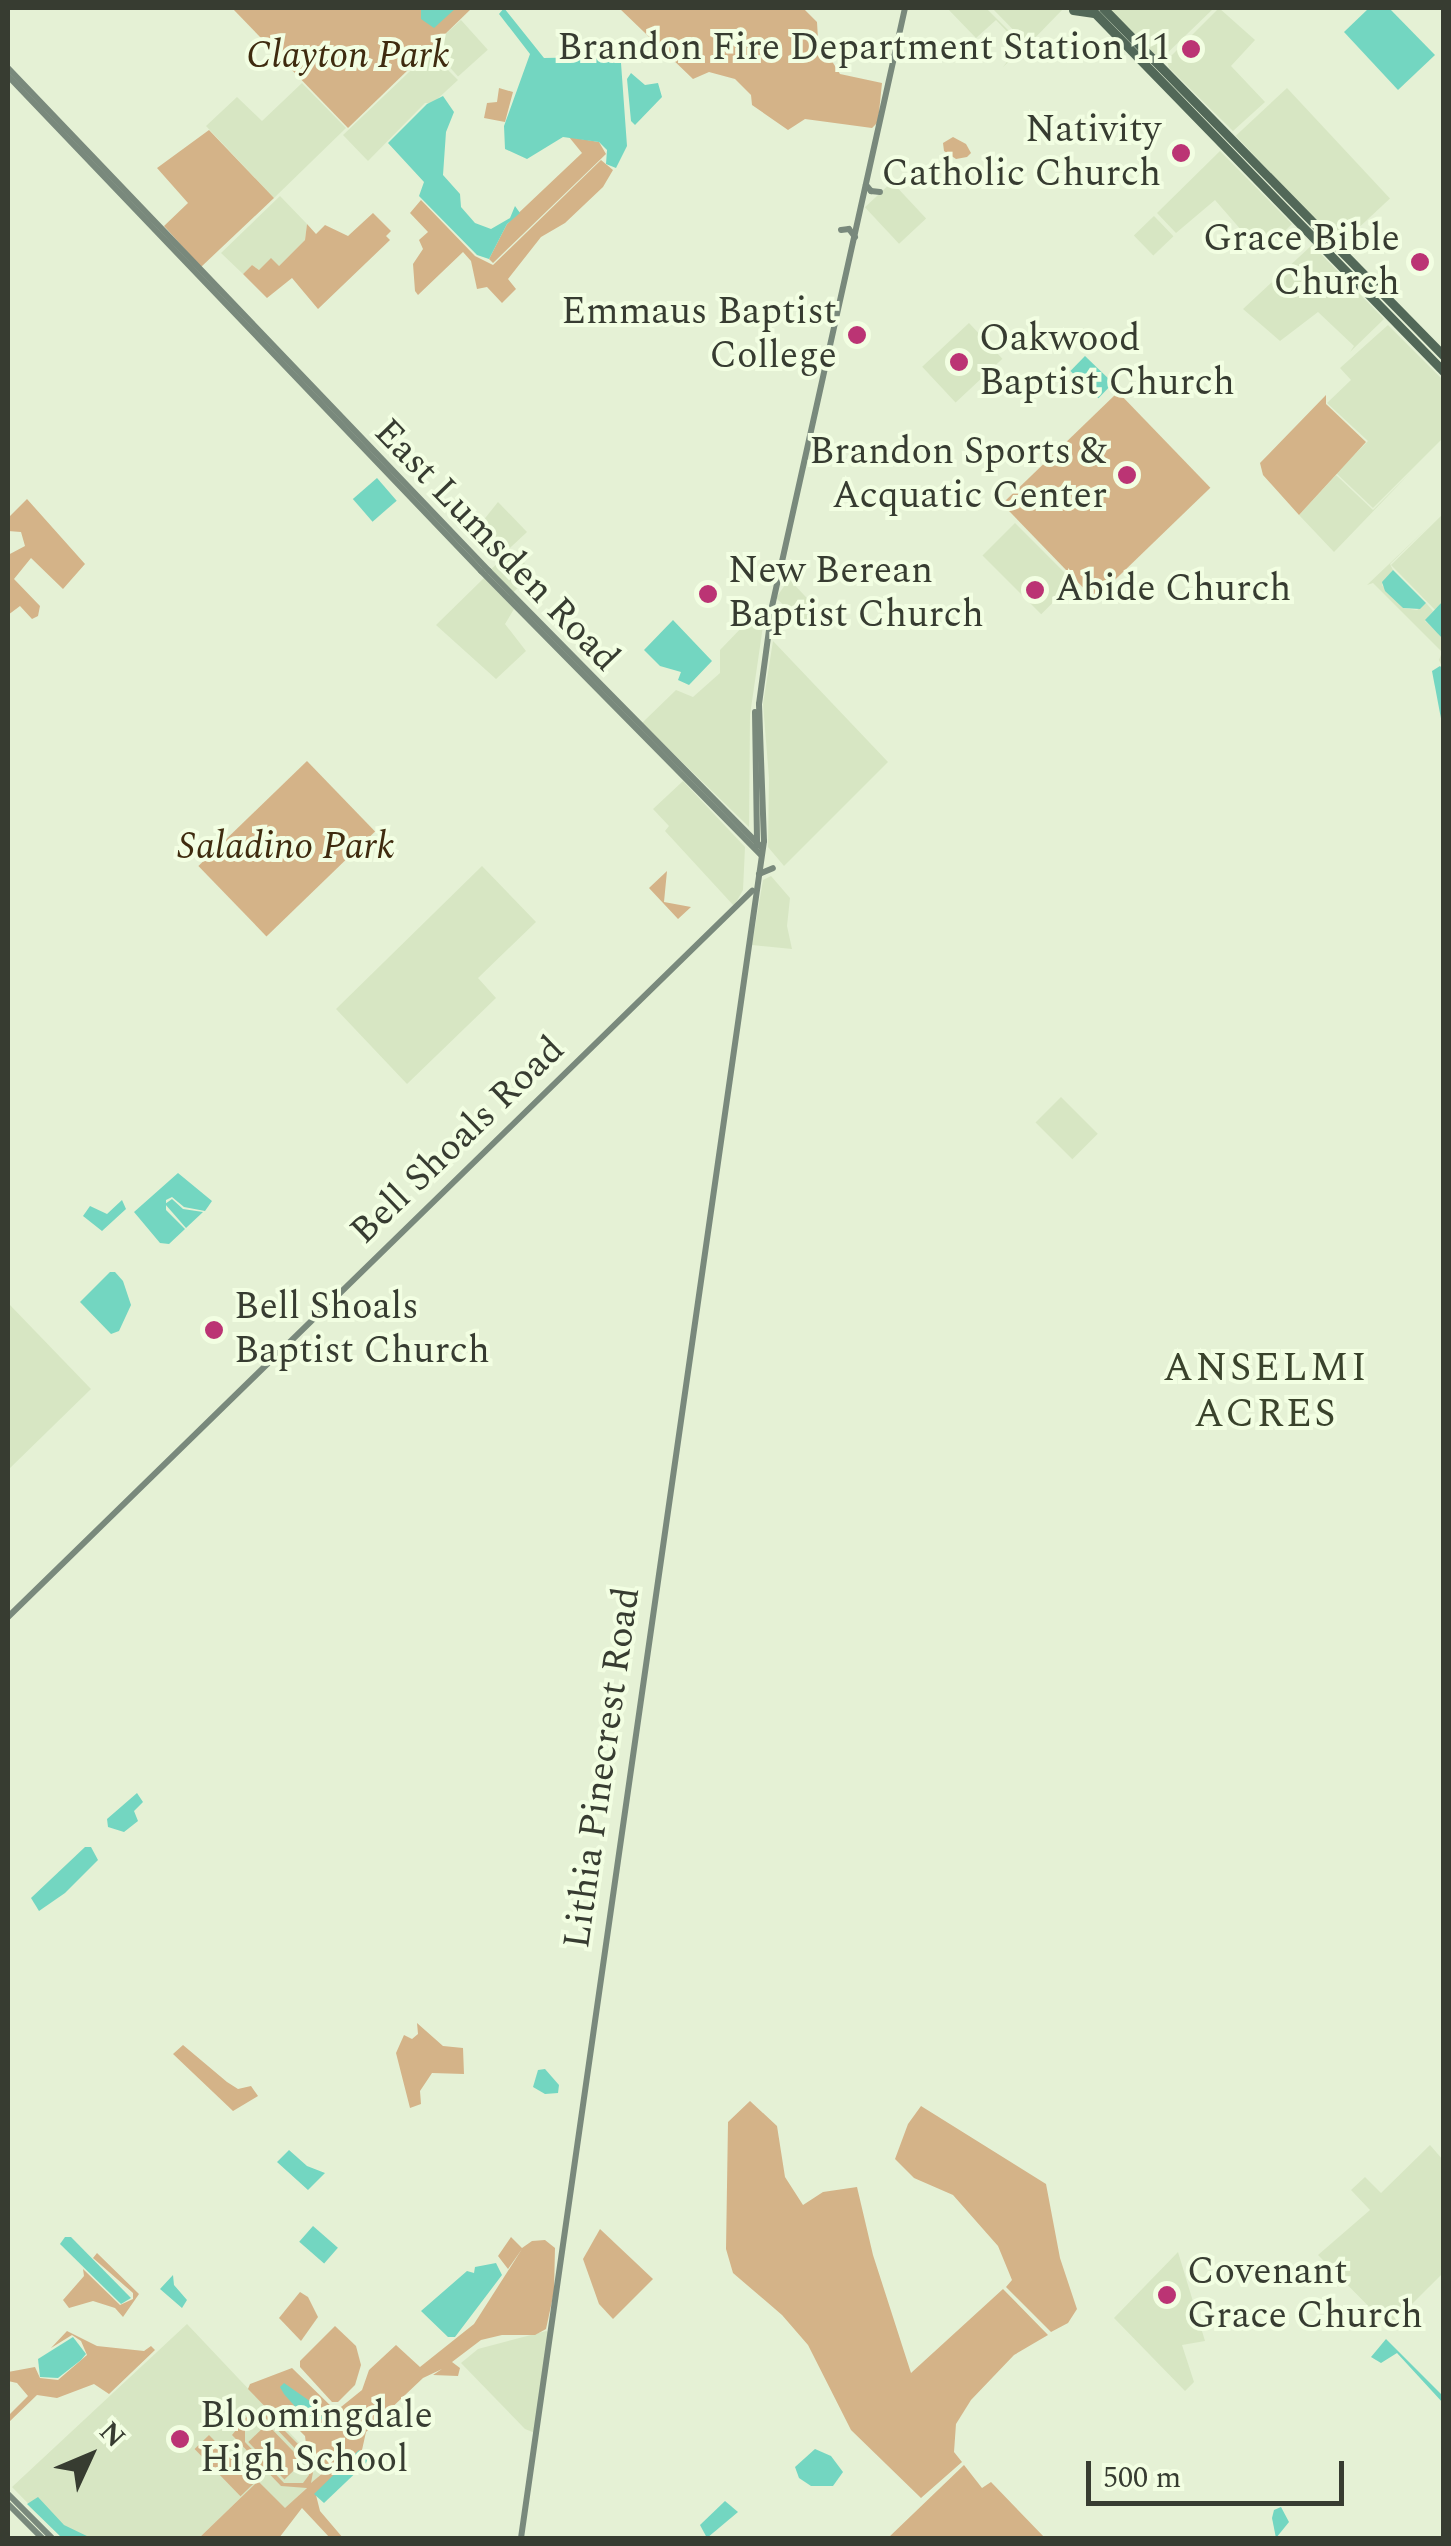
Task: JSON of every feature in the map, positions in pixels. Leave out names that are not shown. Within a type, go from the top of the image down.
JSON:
[{"type":"highway","points":[[1073,10],[1096,10],[1190,97],[1437,355],[1444,368]]},
{"type":"highway","points":[[1096,10],[1352,280],[1393,313]]},
{"type":"highway","points":[[1154,68],[1190,97]]},
{"type":"highway","points":[[1192,115],[1224,140],[1230,139]]},
{"type":"highway","points":[[1222,147],[1228,146],[1256,173],[1266,176]]},
{"type":"main road","name":"Lithia Pinecrest Road","points":[[738,1005],[756,863],[754,727],[763,656],[905,8]]},
{"type":"main road","points":[[8,68],[197,271]]},
{"type":"main road","points":[[8,76],[197,271]]},
{"type":"main road","points":[[866,185],[872,192],[880,192]]},
{"type":"main road","points":[[840,230],[850,230],[855,240]]},
{"type":"main road","name":"East Lumsden Road","points":[[197,271],[674,768],[757,848]]},
{"type":"main road","name":"East Lumsden Road","points":[[197,271],[610,696],[705,787],[744,828],[757,848]]},
{"type":"main road","name":"Lithia Pinecrest Road","points":[[522,2538],[758,874],[757,848],[765,794],[759,722],[763,656]]},
{"type":"main road","points":[[674,768],[705,787]]},
{"type":"main road","points":[[744,828],[753,826],[758,799]]},
{"type":"main road","points":[[758,874],[774,868]]},
{"type":"main road","name":"Bell Shoals Road","points":[[8,1616],[752,892]]},
{"type":"main road","points":[[731,914],[749,911]]},
{"type":"main road","points":[[556,2297],[569,2241]]},
{"type":"main road","points":[[8,2494],[13,2506],[42,2538]]},
{"type":"main road","points":[[13,2506],[52,2538]]},
{"type":"shaded area","points":[[947,8],[986,8],[1025,47],[1003,67],[1020,45],[996,20],[976,38]]},
{"type":"shaded area","points":[[992,8],[1064,8],[1028,45]]},
{"type":"shaded area","points":[[1106,8],[1214,8],[1158,62]]},
{"type":"shaded area","points":[[1219,8],[1255,40],[1231,66],[1265,102],[1233,131],[1169,68],[1167,60]]},
{"type":"shaded area","points":[[461,20],[488,50],[458,76],[431,47]]},
{"type":"shaded area","points":[[430,52],[458,80],[433,103],[425,103],[368,161],[343,135]]},
{"type":"shaded area","points":[[302,83],[346,128],[274,198],[206,126],[237,97],[262,121]]},
{"type":"shaded area","points":[[1287,88],[1390,198],[1339,246],[1236,136]]},
{"type":"shaded area","points":[[1220,151],[1292,224],[1262,254],[1215,200],[1176,233],[1157,213]]},
{"type":"shaded area","points":[[892,182],[926,219],[899,244],[865,207]]},
{"type":"shaded area","points":[[280,196],[307,224],[305,240],[279,266],[259,270],[252,265],[243,274],[221,253]]},
{"type":"shaded area","points":[[1154,216],[1173,236],[1153,256],[1134,235]]},
{"type":"shaded area","points":[[1312,245],[1384,319],[1350,352],[1354,346],[1318,312],[1280,341],[1243,309]]},
{"type":"shaded area","points":[[969,323],[1002,359],[956,402],[922,367]]},
{"type":"shaded area","points":[[1388,325],[1443,380],[1443,438],[1373,508],[1336,473],[1368,441],[1327,403],[1351,380],[1340,368]]},
{"type":"shaded area","points":[[1410,473],[1334,552],[1299,515],[1336,475],[1373,510]]},
{"type":"shaded area","points":[[498,502],[527,532],[496,561],[474,532]]},
{"type":"shaded area","points":[[1443,514],[1443,618],[1391,565]]},
{"type":"shaded area","points":[[1015,523],[1074,582],[1041,614],[982,556]]},
{"type":"shaded area","points":[[1428,527],[1390,564],[1393,570],[1382,585],[1403,608],[1417,610],[1426,603],[1433,611],[1425,621],[1443,637],[1443,669],[1439,660],[1442,652],[1373,583],[1367,585]]},
{"type":"shaded area","points":[[513,550],[534,574],[511,594],[490,570]]},
{"type":"shaded area","points":[[484,578],[514,609],[505,624],[526,651],[496,679],[436,625]]},
{"type":"shaded area","points":[[789,579],[819,611],[805,625],[776,598]]},
{"type":"shaded area","points":[[747,622],[763,626],[750,715],[749,827],[642,723],[676,690],[693,697],[720,673],[720,650]]},
{"type":"shaded area","points":[[773,641],[888,762],[784,866],[768,847],[769,778],[763,704]]},
{"type":"shaded area","points":[[683,781],[745,847],[743,890],[734,906],[665,831],[669,826],[653,809]]},
{"type":"shaded area","points":[[482,866],[536,922],[478,978],[496,998],[407,1084],[336,1009]]},
{"type":"shaded area","points":[[771,876],[790,898],[787,926],[792,949],[752,945],[763,880]]},
{"type":"shaded area","points":[[1061,1097],[1098,1134],[1072,1159],[1036,1122]]},
{"type":"shaded area","points":[[8,1303],[91,1389],[8,1470]]},
{"type":"shaded area","points":[[1430,2145],[1443,2160],[1443,2273],[1389,2327],[1318,2255],[1370,2210],[1351,2190],[1365,2177],[1381,2193]]},
{"type":"shaded area","points":[[1178,2252],[1205,2341],[1182,2345],[1194,2382],[1185,2391],[1114,2318]]},
{"type":"shaded area","name":"Bloomingdale High School","points":[[187,2324],[325,2470],[285,2509],[258,2481],[199,2538],[62,2538],[12,2487]]},
{"type":"shaded area","points":[[549,2332],[535,2433],[525,2429],[461,2363],[478,2349]]},
{"type":"green space","name":"Clayton Park","points":[[232,8],[472,8],[348,128]]},
{"type":"green space","points":[[619,8],[803,8],[817,22],[818,39],[840,74],[882,83],[878,122],[872,128],[805,119],[788,130],[752,105],[751,95],[735,79],[709,72],[693,79]]},
{"type":"green space","points":[[499,88],[513,92],[505,122],[484,118],[487,103],[497,102]]},
{"type":"green space","points":[[209,130],[274,198],[201,267],[164,226],[188,203],[157,168]]},
{"type":"green space","points":[[569,137],[599,142],[606,154],[493,263],[489,259],[507,224],[582,153]]},
{"type":"green space","points":[[953,137],[966,144],[971,153],[967,157],[956,159],[944,151],[943,143]]},
{"type":"green space","points":[[601,160],[613,170],[603,187],[565,223],[541,237],[508,279],[516,289],[502,303],[487,287],[477,289],[471,261],[463,252],[418,295],[415,291],[413,264],[423,249],[419,240],[428,232],[410,213],[421,200],[475,256],[493,265]]},
{"type":"green space","points":[[373,213],[391,231],[386,236],[390,240],[318,309],[292,278],[267,298],[243,274],[252,265],[259,270],[271,258],[279,266],[305,240],[307,224],[316,234],[325,225],[348,236]]},
{"type":"green space","name":"Brandon Sports & Acquatic Center","points":[[1118,392],[1210,488],[1095,600],[1002,504]]},
{"type":"green space","points":[[1326,395],[1326,404],[1366,442],[1299,515],[1263,475],[1260,463]]},
{"type":"green space","points":[[27,499],[85,564],[63,589],[31,558],[14,579],[40,606],[38,616],[32,619],[20,606],[8,615],[8,555],[25,546],[21,532],[8,531],[8,518]]},
{"type":"green space","name":"Saladino Park","points":[[307,761],[375,831],[266,936],[198,866]]},
{"type":"green space","points":[[667,871],[664,902],[691,907],[678,919],[649,888]]},
{"type":"green space","points":[[417,2023],[443,2046],[463,2048],[464,2074],[432,2073],[420,2091],[421,2104],[410,2108],[396,2053],[404,2035],[412,2039],[418,2034]]},
{"type":"green space","points":[[183,2045],[227,2082],[238,2089],[251,2086],[258,2096],[233,2111],[173,2054]]},
{"type":"green space","points":[[750,2101],[777,2126],[785,2177],[803,2205],[823,2192],[857,2187],[873,2255],[911,2373],[1003,2289],[1048,2335],[1014,2355],[971,2400],[956,2424],[954,2452],[962,2462],[921,2498],[851,2430],[808,2345],[782,2315],[733,2273],[726,2249],[728,2122]]},
{"type":"green space","points":[[921,2106],[1046,2184],[1060,2258],[1077,2309],[1068,2323],[1051,2332],[1006,2287],[1012,2280],[998,2246],[953,2195],[914,2178],[895,2159],[908,2124]]},
{"type":"green space","points":[[600,2229],[653,2279],[613,2319],[599,2304],[583,2259]]},
{"type":"green space","points":[[511,2237],[522,2248],[532,2241],[545,2240],[555,2248],[554,2292],[546,2329],[535,2335],[502,2335],[481,2340],[452,2362],[460,2368],[458,2376],[433,2375],[442,2369],[423,2378],[366,2432],[362,2450],[316,2495],[320,2511],[343,2538],[330,2538],[302,2508],[279,2538],[199,2538],[258,2481],[285,2508],[307,2488],[281,2486],[232,2435],[249,2414],[270,2416],[309,2455],[314,2467],[311,2483],[325,2471],[307,2451],[305,2436],[292,2423],[278,2420],[248,2389],[250,2384],[292,2368],[336,2411],[362,2390],[369,2370],[396,2345],[420,2367],[474,2324],[522,2249],[508,2269],[498,2256]],"holes":[[[258,2416],[268,2420],[307,2461],[309,2475],[303,2483],[284,2483],[245,2442],[245,2423]]]},
{"type":"green space","points":[[97,2253],[139,2294],[123,2317],[115,2308],[93,2301],[69,2308],[63,2300],[84,2276],[83,2269],[120,2305],[133,2299],[133,2293],[93,2258]]},
{"type":"green space","points":[[300,2292],[308,2297],[318,2317],[301,2341],[279,2318]]},
{"type":"green space","points":[[335,2326],[356,2346],[361,2365],[355,2385],[338,2402],[332,2402],[300,2367],[300,2361]]},
{"type":"green space","points":[[67,2331],[97,2346],[144,2351],[151,2346],[155,2350],[109,2394],[94,2384],[57,2398],[37,2395],[8,2423],[8,2416],[28,2396],[17,2383],[8,2381],[8,2372],[35,2367],[40,2378],[58,2380],[87,2355],[81,2341],[72,2335],[51,2348]]},
{"type":"green space","points":[[267,2424],[303,2461],[284,2479],[248,2442]]},
{"type":"green space","points":[[209,2435],[255,2482],[240,2496],[195,2449]]},
{"type":"green space","points":[[964,2465],[982,2488],[991,2482],[1045,2538],[888,2538]]},
{"type":"water","points":[[421,8],[456,8],[434,28],[421,19]]},
{"type":"water","points":[[504,8],[544,58],[597,57],[621,63],[627,146],[616,168],[606,164],[607,150],[599,142],[563,137],[527,159],[505,149],[504,126],[530,54],[499,14]]},
{"type":"water","points":[[1369,8],[1389,8],[1435,55],[1398,90],[1344,32]]},
{"type":"water","points":[[631,73],[645,85],[658,83],[662,97],[635,125],[631,121],[627,79]]},
{"type":"water","points":[[443,96],[454,112],[446,132],[443,175],[460,194],[461,207],[475,223],[491,229],[510,218],[515,206],[520,213],[507,224],[489,259],[477,255],[419,196],[424,182],[388,143],[427,104]]},
{"type":"water","points":[[1085,356],[1113,383],[1098,398],[1070,371]]},
{"type":"water","points":[[377,478],[397,501],[373,522],[353,499]]},
{"type":"water","points":[[1393,570],[1426,603],[1420,609],[1403,608],[1385,591],[1382,582]]},
{"type":"water","points":[[1443,601],[1444,637],[1442,638],[1425,620]]},
{"type":"water","points":[[673,620],[712,661],[689,685],[678,680],[681,672],[660,666],[644,650]]},
{"type":"water","points":[[1440,666],[1443,669],[1443,729],[1432,671]]},
{"type":"water","points":[[178,1173],[212,1201],[205,1211],[184,1207],[172,1197],[166,1200],[166,1210],[185,1229],[169,1244],[160,1243],[134,1212]]},
{"type":"water","points":[[172,1199],[183,1209],[203,1212],[186,1228],[165,1204]]},
{"type":"water","points":[[122,1200],[126,1209],[102,1231],[83,1216],[90,1206],[107,1214]]},
{"type":"water","points":[[110,1272],[123,1281],[131,1305],[119,1331],[111,1334],[80,1302]]},
{"type":"water","points":[[137,1793],[143,1802],[134,1811],[138,1821],[124,1832],[108,1827],[107,1819]]},
{"type":"water","points":[[85,1847],[91,1847],[98,1860],[65,1893],[39,1911],[31,1898]]},
{"type":"water","points":[[545,2069],[559,2085],[558,2093],[545,2094],[533,2087],[538,2070]]},
{"type":"water","points":[[289,2150],[307,2166],[325,2173],[308,2190],[277,2162]]},
{"type":"water","points":[[313,2226],[338,2248],[324,2263],[299,2242]]},
{"type":"water","points":[[65,2237],[71,2237],[131,2298],[121,2304],[60,2244]]},
{"type":"water","points":[[496,2263],[502,2275],[455,2337],[448,2337],[421,2311],[467,2271],[474,2273],[475,2267]]},
{"type":"water","points":[[173,2275],[174,2285],[187,2300],[182,2308],[160,2289]]},
{"type":"water","points":[[73,2337],[86,2354],[58,2378],[40,2377],[38,2359]]},
{"type":"water","points":[[1386,2339],[1443,2396],[1443,2403],[1397,2353],[1381,2363],[1371,2357]]},
{"type":"water","points":[[284,2383],[314,2404],[323,2418],[318,2423],[313,2425],[307,2420],[284,2394],[280,2387]]},
{"type":"water","points":[[815,2449],[831,2456],[843,2472],[833,2486],[811,2486],[799,2478],[795,2467]]},
{"type":"water","points":[[359,2450],[368,2458],[366,2463],[324,2503],[314,2494]]},
{"type":"water","points":[[38,2497],[64,2525],[91,2538],[62,2538],[27,2504]]},
{"type":"water","points":[[725,2501],[738,2512],[707,2538],[700,2525]]},
{"type":"water","points":[[1281,2507],[1289,2522],[1276,2538],[1272,2518],[1274,2510]]},
{"type":"place","name":"Brandon Fire Department Station 11","points":[[1191,49]]},
{"type":"place","name":"Nativity Catholic Church","points":[[1181,153]]},
{"type":"place","name":"Grace Bible Church","points":[[1420,262]]},
{"type":"place","name":"Emmaus Baptist College","points":[[857,335]]},
{"type":"place","name":"Oakwood Baptist Church","points":[[959,362]]},
{"type":"place","name":"Brandon Sports & Acquatic Center","points":[[1127,475]]},
{"type":"place","name":"Abide Church","points":[[1035,590]]},
{"type":"place","name":"New Berean Baptist Church","points":[[708,594]]},
{"type":"place","name":"Bell Shoals Baptist Church","points":[[214,1330]]},
{"type":"place","name":"Covenant Grace Church","points":[[1167,2295]]},
{"type":"place","name":"Bloomingdale High School","points":[[180,2439]]},
{"type":"district","name":"ANSELMI ACRES","points":[[1266,1392]]}]
